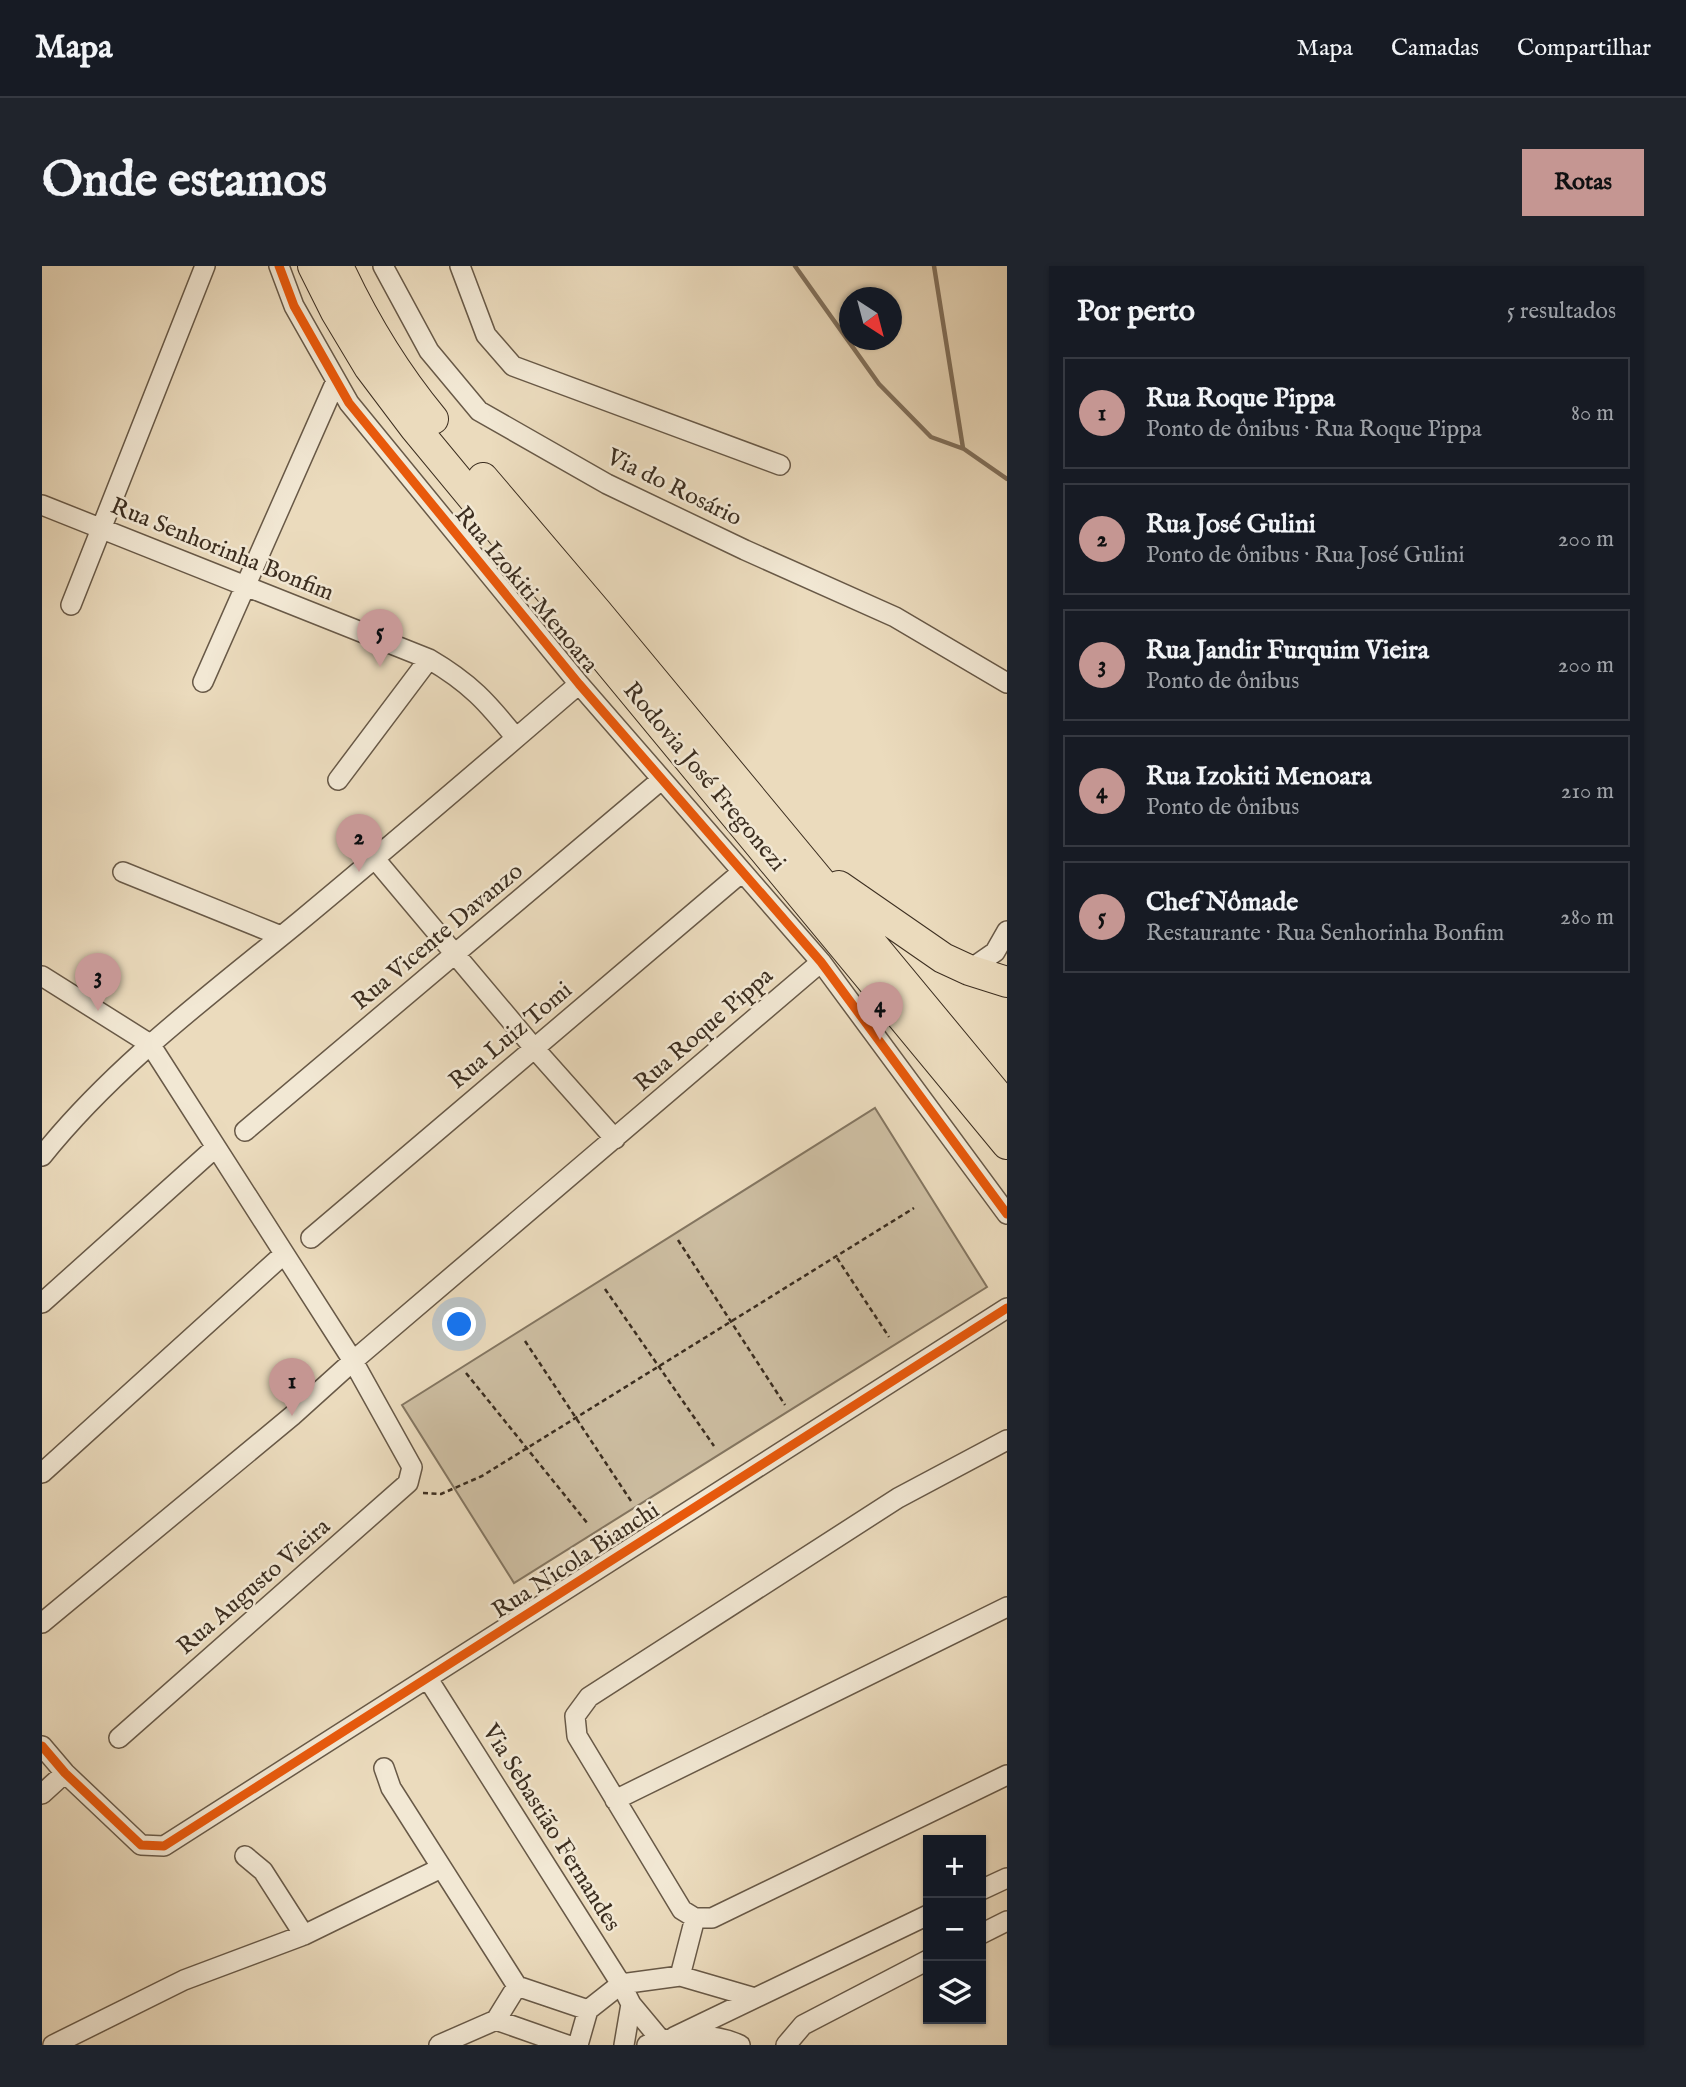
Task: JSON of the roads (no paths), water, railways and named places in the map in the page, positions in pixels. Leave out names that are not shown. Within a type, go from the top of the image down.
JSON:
[{"type":"highway","name":"Rodovia José Fregonezi","points":[[313,266],[336,312],[369,367],[415,428],[1001,1125]]},
{"type":"highway","name":"Rodovia José Fregonezi","points":[[338,266],[354,300],[430,416],[772,824],[1001,1125]]},
{"type":"highway","points":[[772,824],[847,894],[943,958],[969,970],[1007,982]]},
{"type":"highway","points":[[1001,1125],[1007,1151]]},
{"type":"street","points":[[71,605],[205,266]]},
{"type":"street","name":"Rua Izokiti Menoara","points":[[279,266],[294,306],[349,403],[579,684],[821,962],[1007,1214]]},
{"type":"street","name":"Via do Rosário","points":[[383,266],[429,352],[479,411],[607,484],[895,617],[1007,683]]},
{"type":"street","points":[[460,266],[486,335],[513,366],[780,465]]},
{"type":"street","points":[[203,682],[336,381]]},
{"type":"street","name":"Rua Senhorinha Bonfim","points":[[42,505],[429,659],[460,677],[487,702],[516,738]]},
{"type":"street","points":[[338,780],[429,659]]},
{"type":"street","points":[[42,1156],[69,1122],[150,1044],[375,859],[579,684]]},
{"type":"street","name":"Rua Vicente Davanzo","points":[[245,1131],[662,780]]},
{"type":"street","points":[[375,859],[455,956],[615,1139]]},
{"type":"street","points":[[122,872],[281,936]]},
{"type":"street","name":"Rua Luiz Tomi","points":[[311,1238],[742,872]]},
{"type":"street","points":[[969,970],[995,952],[1007,931]]},
{"type":"street","name":"Rua Roque Pippa","points":[[42,1623],[292,1416],[821,962]]},
{"type":"street","points":[[42,977],[150,1044],[353,1362]]},
{"type":"street","points":[[42,1303],[216,1147]]},
{"type":"street","points":[[42,1473],[284,1254]]},
{"type":"street","name":"Rua Nicola Bianchi","points":[[65,1773],[141,1845],[164,1846],[1006,1310]]},
{"type":"street","name":"Rua Augusto Vieira","points":[[119,1738],[408,1483],[412,1466],[353,1362]]},
{"type":"street","points":[[1007,1440],[898,1498],[589,1697],[576,1716],[577,1735],[615,1800],[682,1910],[695,1918],[712,1918],[1007,1775]]},
{"type":"street","points":[[615,1800],[1007,1607]]},
{"type":"street","name":"Via Sebastião Fernandes","points":[[428,1679],[621,1984],[631,2004],[661,2041]]},
{"type":"street","points":[[42,1746],[65,1773],[42,1794]]},
{"type":"street","points":[[384,1768],[391,1788],[517,1986],[588,2010]]},
{"type":"street","points":[[245,1856],[263,1871],[304,1935]]},
{"type":"street","points":[[53,2045],[184,1980],[304,1935],[441,1868]]},
{"type":"street","points":[[986,1888],[1007,1878]]},
{"type":"street","points":[[661,2041],[923,1917]]},
{"type":"street","points":[[680,1976],[695,1918]]},
{"type":"street","points":[[986,1932],[1007,1921]]},
{"type":"street","points":[[786,2045],[803,2025],[926,1961]]},
{"type":"street","points":[[578,2045],[588,2010],[621,1984],[680,1976],[752,1997]]},
{"type":"street","points":[[439,2045],[496,2020],[517,1986]]},
{"type":"street","points":[[624,2045],[631,2004]]},
{"type":"street","points":[[496,2020],[566,2045]]},
{"type":"street","points":[[661,2041],[715,2036],[740,2045]]},
{"type":"waterway","points":[[795,266],[879,384],[931,437],[964,449],[1007,479]]},
{"type":"waterway","points":[[934,266],[963,448]]},
{"type":"place","name":"Chef Nômade","points":[[380,667]]},
{"type":"place","name":"Rua José Gulini","points":[[359,872]]},
{"type":"place","name":"Rua Jandir Furquim Vieira","points":[[98,1011]]},
{"type":"place","name":"Rua Izokiti Menoara","points":[[880,1040]]},
{"type":"place","name":"Rua Roque Pippa","points":[[292,1416]]}]
